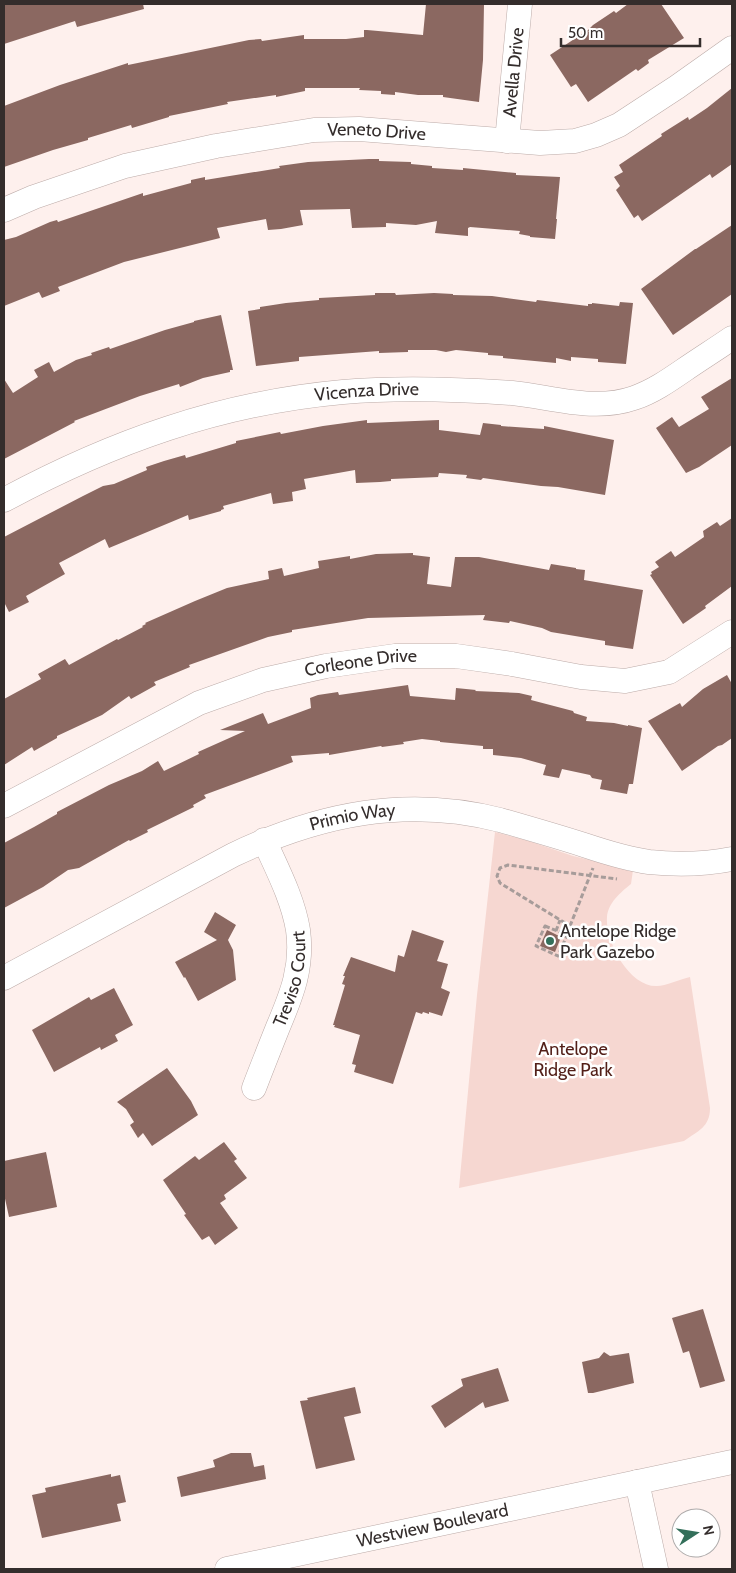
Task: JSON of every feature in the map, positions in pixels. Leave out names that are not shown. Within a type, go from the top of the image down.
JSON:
[{"type":"street","name":"Avella Drive","points":[[507,140],[520,4]]},
{"type":"street","name":"Veneto Drive","points":[[4,210],[34,197],[124,166],[216,146],[314,130],[359,129],[557,143],[576,141],[596,135],[627,119],[677,88],[732,48]]},
{"type":"street","name":"Vicenza Drive","points":[[4,500],[66,468],[119,445],[173,426],[229,411],[295,398],[342,392],[400,388],[458,389],[515,394],[587,404],[612,403],[633,398],[655,389],[732,338]]},
{"type":"street","name":"Corleone Drive","points":[[4,806],[199,703],[263,680],[326,666],[395,656],[456,656],[582,677],[625,681],[669,672],[732,632]]},
{"type":"street","name":"Primio Way","points":[[4,978],[264,840],[306,825],[352,814],[420,809],[458,812],[499,820],[624,857],[649,862],[674,864],[702,863],[731,866]]},
{"type":"street","name":"Treviso Court","points":[[254,1088],[294,989],[298,966],[298,938],[293,912],[279,873],[264,840]]},
{"type":"street","name":"Westview Boulevard","points":[[227,1569],[732,1462]]},
{"type":"street","points":[[637,1482],[656,1569]]},
{"type":"path","points":[[567,935],[545,926],[536,946],[558,956],[567,935],[591,875],[597,849]]},
{"type":"path","points":[[570,926],[500,883],[497,876],[500,868],[508,865],[618,879],[624,857]]},
{"type":"path","points":[[556,931],[560,919]]},
{"type":"green space","name":"Antelope Ridge Park","points":[[495,832],[573,856],[633,870],[631,884],[616,898],[608,912],[607,927],[615,950],[628,971],[637,979],[647,984],[660,986],[690,977],[710,1108],[708,1120],[702,1128],[684,1141],[459,1188],[477,995]]},
{"type":"building","points":[[4,4],[143,4],[144,9],[77,27],[75,21],[4,44]]},
{"type":"building","points":[[426,4],[484,4],[483,60],[479,102],[443,97],[443,95],[418,95],[395,92],[395,95],[381,94],[381,91],[359,90],[360,88],[305,88],[305,91],[276,97],[276,95],[227,102],[228,104],[169,116],[132,128],[131,125],[4,167],[4,106],[128,63],[128,65],[249,40],[261,39],[262,41],[304,35],[304,39],[346,39],[364,37],[364,30],[423,35]]},
{"type":"building","points":[[628,4],[661,4],[684,38],[648,60],[649,63],[638,71],[636,69],[588,102],[576,84],[571,87],[550,55],[614,11],[616,13]]},
{"type":"building","points":[[732,88],[732,164],[712,178],[710,174],[642,221],[638,215],[634,218],[616,190],[620,186],[614,177],[623,172],[619,165],[662,136],[661,134],[688,117],[689,120],[707,108]]},
{"type":"building","points":[[369,159],[411,162],[411,164],[432,166],[432,168],[463,170],[463,168],[516,173],[516,175],[560,177],[555,239],[530,237],[519,234],[520,231],[470,227],[468,228],[468,236],[435,233],[437,221],[416,225],[386,223],[386,227],[352,228],[350,209],[300,210],[303,225],[268,230],[266,219],[217,228],[220,238],[124,262],[58,287],[60,291],[42,298],[39,292],[4,306],[4,240],[16,237],[50,222],[57,220],[58,222],[143,193],[143,196],[191,183],[191,180],[205,177],[205,180],[308,162]]},
{"type":"building","points":[[732,225],[732,294],[673,335],[641,289],[695,249]]},
{"type":"building","points":[[375,293],[395,293],[396,295],[434,293],[492,296],[588,306],[588,304],[592,303],[619,306],[620,302],[633,303],[626,364],[598,362],[598,359],[571,357],[571,361],[556,358],[556,363],[503,358],[503,356],[488,355],[488,353],[456,350],[446,352],[408,350],[408,352],[379,353],[379,351],[299,357],[299,361],[256,366],[248,311],[260,309],[260,307],[319,300],[319,298],[375,295]]},
{"type":"building","points":[[221,315],[233,370],[230,370],[230,372],[203,378],[180,387],[179,384],[140,396],[74,421],[4,459],[4,379],[13,393],[38,377],[34,370],[49,362],[54,372],[76,360],[92,355],[91,353],[109,347],[110,349],[194,321]]},
{"type":"building","points":[[732,378],[732,445],[699,467],[686,473],[656,428],[672,417],[679,427],[709,409],[701,397]]},
{"type":"building","points":[[367,420],[367,423],[439,420],[439,430],[480,435],[483,423],[544,429],[544,426],[614,440],[605,495],[558,487],[483,478],[481,480],[466,478],[467,475],[439,473],[438,477],[356,483],[355,470],[304,479],[306,489],[292,492],[293,501],[273,504],[271,493],[223,506],[224,509],[221,511],[189,520],[188,515],[109,548],[105,539],[59,563],[65,574],[26,596],[29,602],[9,612],[4,602],[4,537],[103,486],[114,484],[147,470],[146,467],[164,461],[185,455],[186,458],[236,443],[236,441],[280,432],[281,434]]},
{"type":"building","points":[[732,518],[732,586],[683,624],[650,575],[652,574],[651,572],[659,567],[655,562],[671,551],[675,557],[704,537],[703,531],[717,522],[720,526]]},
{"type":"building","points":[[413,553],[413,555],[430,557],[427,584],[451,587],[455,557],[479,557],[549,570],[551,564],[576,568],[585,570],[584,580],[643,590],[633,649],[605,645],[605,641],[551,632],[542,628],[510,621],[509,623],[483,620],[485,615],[368,618],[292,630],[292,632],[268,637],[189,665],[190,667],[154,682],[156,685],[131,699],[129,696],[102,715],[57,736],[57,738],[34,751],[32,747],[4,765],[4,699],[41,679],[38,674],[65,659],[69,665],[143,627],[145,623],[195,601],[227,588],[269,579],[268,571],[282,568],[284,576],[319,568],[318,561],[350,556],[350,559],[376,554]]},
{"type":"building","points":[[727,675],[732,684],[732,738],[682,771],[648,721],[680,703],[682,707],[703,689]]},
{"type":"building","points":[[408,685],[410,696],[455,700],[456,688],[519,693],[532,696],[531,700],[573,711],[587,717],[586,721],[642,728],[633,784],[629,784],[627,794],[600,789],[602,780],[592,778],[590,775],[562,769],[559,778],[543,775],[546,765],[521,758],[493,755],[493,749],[483,749],[483,746],[422,739],[403,742],[404,744],[329,755],[329,753],[291,756],[293,762],[204,795],[206,798],[193,805],[194,807],[147,830],[148,832],[129,840],[79,868],[68,870],[43,887],[4,908],[4,843],[57,814],[57,812],[109,785],[142,771],[158,761],[164,771],[199,754],[198,752],[245,731],[220,730],[263,713],[268,724],[311,708],[310,698],[318,695],[338,692],[339,695]]},
{"type":"building","points":[[215,912],[236,925],[228,940],[233,950],[236,980],[198,1001],[175,962],[217,940],[204,932]]},
{"type":"building","points":[[412,930],[444,941],[437,961],[448,964],[441,988],[450,992],[442,1016],[429,1012],[429,1014],[423,1012],[422,1014],[416,1012],[393,1084],[354,1072],[356,1065],[352,1064],[360,1035],[334,1027],[335,1025],[333,1025],[345,985],[342,984],[345,976],[343,976],[351,957],[395,972],[398,955],[404,957]]},
{"type":"building","name":"Antelope Ridge Park Gazebo","points":[[547,930],[561,937],[555,952],[540,946]]},
{"type":"building","points":[[114,988],[133,1025],[115,1035],[118,1041],[101,1050],[100,1047],[54,1072],[32,1030],[89,997],[91,1000]]},
{"type":"building","points":[[167,1068],[191,1101],[198,1115],[152,1146],[143,1133],[138,1138],[130,1125],[134,1122],[126,1109],[117,1102]]},
{"type":"building","points":[[224,1142],[237,1159],[234,1161],[247,1178],[224,1195],[226,1199],[220,1203],[238,1228],[215,1245],[209,1236],[202,1240],[163,1180],[195,1156],[199,1160]]},
{"type":"building","points":[[46,1152],[57,1207],[9,1217],[4,1194],[4,1161]]},
{"type":"building","points":[[703,1309],[725,1381],[700,1388],[689,1351],[683,1353],[672,1318]]},
{"type":"building","points":[[604,1352],[610,1356],[629,1353],[634,1383],[588,1393],[582,1362],[599,1358]]},
{"type":"building","points":[[498,1368],[509,1401],[485,1408],[483,1402],[445,1428],[431,1406],[463,1386],[461,1379]]},
{"type":"building","points":[[355,1387],[361,1413],[344,1417],[355,1460],[316,1469],[300,1401]]},
{"type":"building","points":[[231,1453],[251,1453],[254,1467],[264,1465],[266,1479],[181,1497],[177,1477],[215,1467],[213,1460]]},
{"type":"building","points":[[111,1474],[111,1477],[120,1475],[126,1502],[117,1504],[121,1521],[42,1538],[32,1495],[46,1492],[45,1488]]},
{"type":"place","name":"Antelope Ridge Park Gazebo","points":[[550,941]]}]
